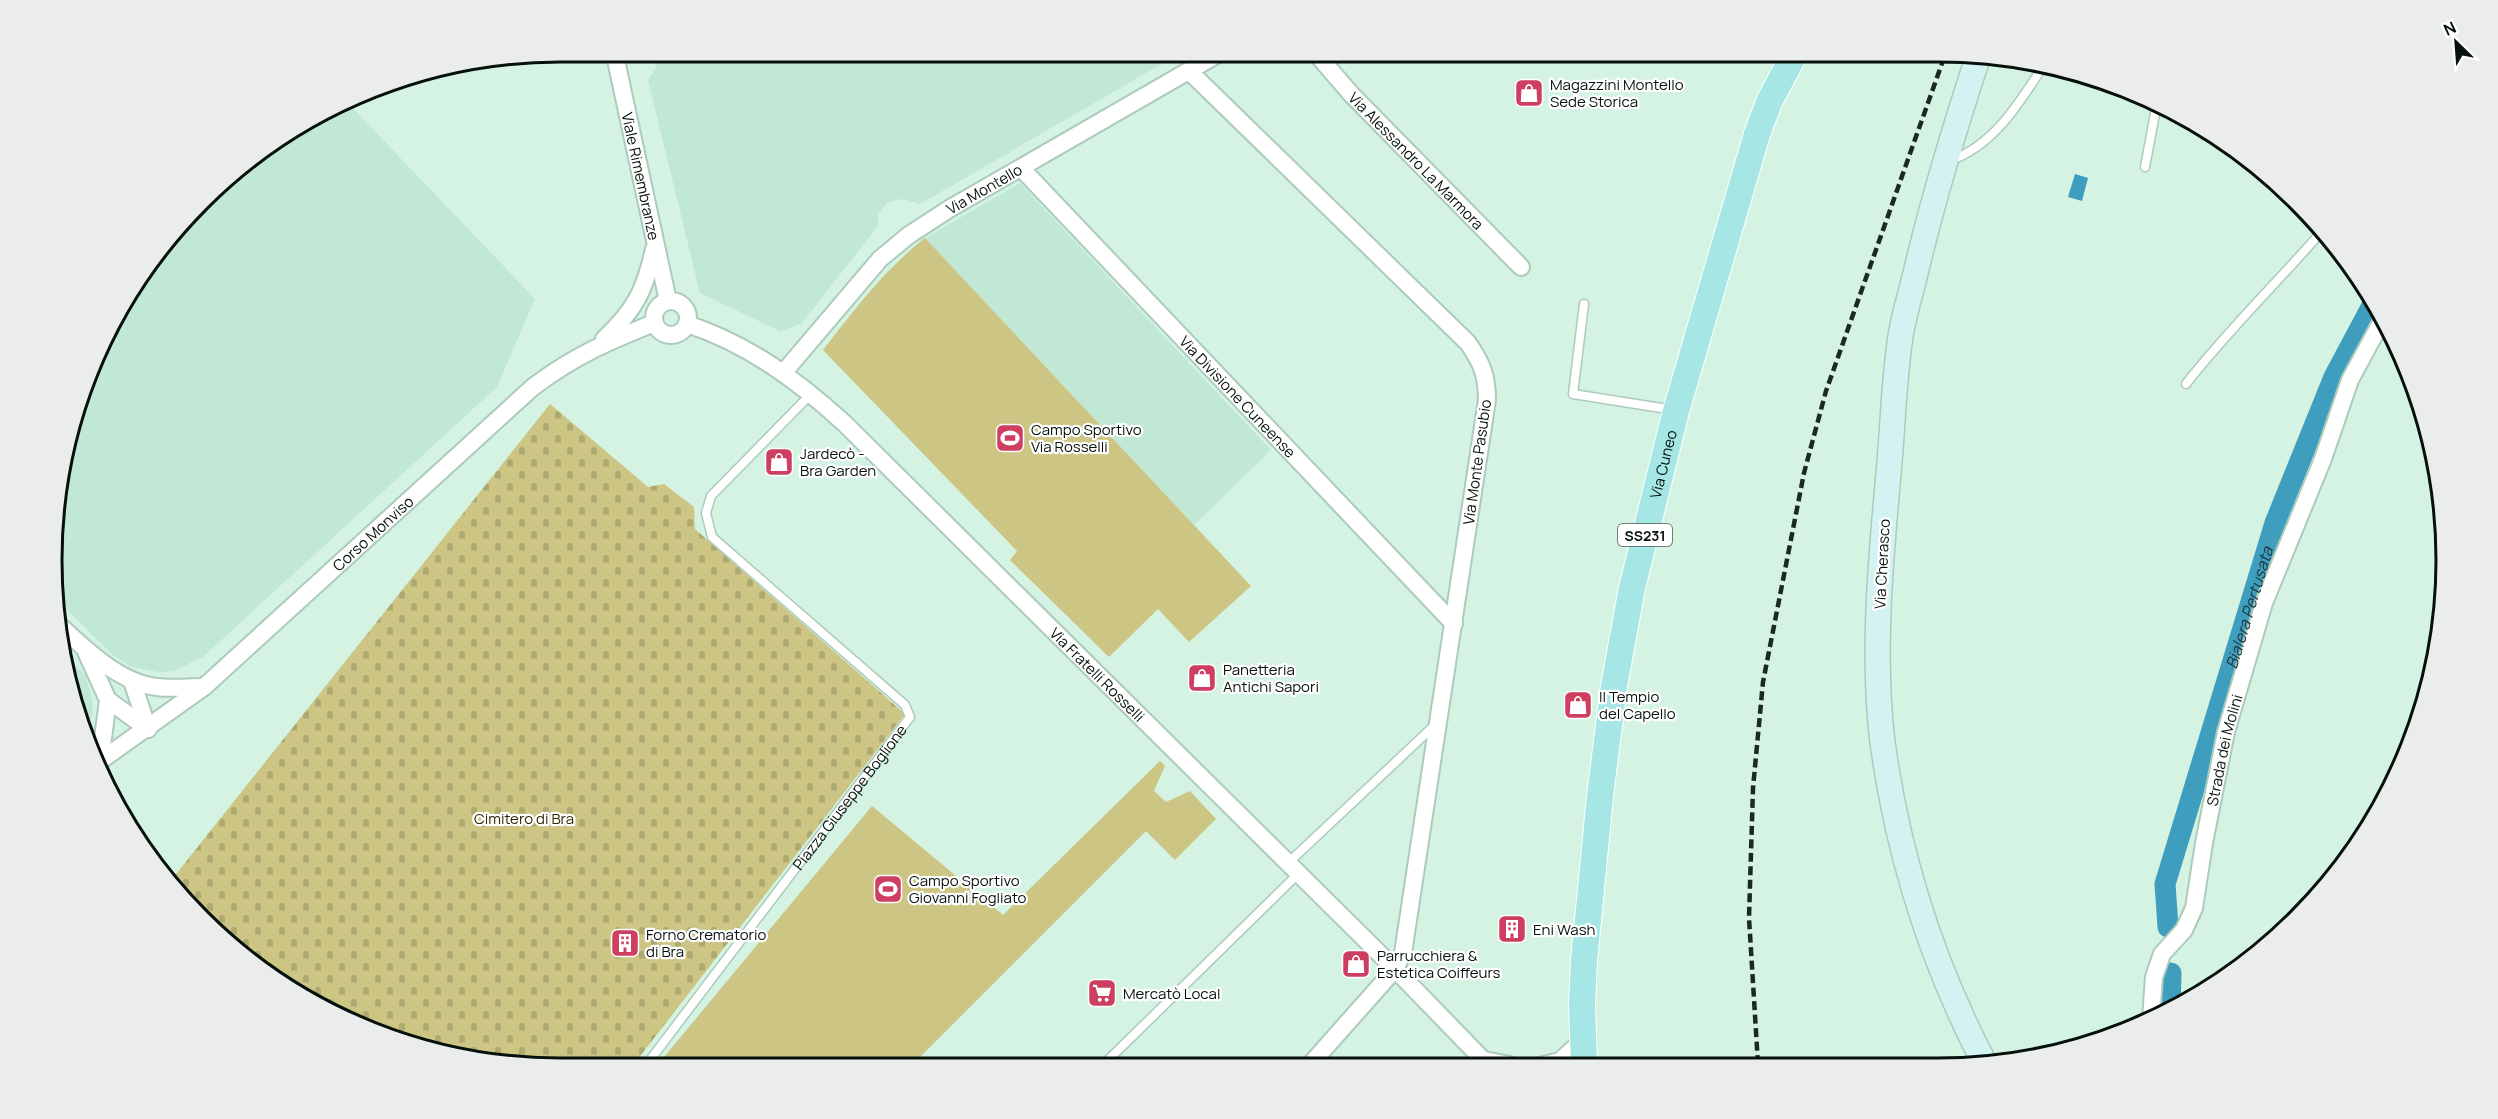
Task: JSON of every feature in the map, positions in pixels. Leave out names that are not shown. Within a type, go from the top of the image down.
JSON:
[{"type":"main road","name":"Via Cuneo","points":[[1584,1058],[1582,1004],[1584,961],[1600,796],[1614,686],[1632,588],[1677,411],[1757,134],[1769,102],[1791,62]]},
{"type":"main road","name":"Via Cherasco","points":[[1976,63],[1944,163],[1901,332],[1886,505],[1880,612],[1879,691],[1882,737],[1900,842],[1927,936],[1961,1019],[1980,1055]]},
{"type":"main road","name":"Via Cuneo","points":[[1584,1039],[1589,1058]]},
{"type":"street","name":"Viale Rimembranze","points":[[616,62],[668,302]]},
{"type":"street","name":"Via Montello","points":[[784,372],[879,259],[909,235],[949,209],[1205,62]]},
{"type":"street","name":"Via Alessandro La Marmora","points":[[1323,62],[1351,94],[1521,267]]},
{"type":"street","name":"Via Monte Pasubio","points":[[1190,71],[1468,343],[1482,363],[1487,381],[1487,400],[1403,953],[1395,969]]},
{"type":"street","name":"Via Divisione Cuneense","points":[[1021,168],[1454,624]]},
{"type":"street","points":[[595,347],[621,323],[636,303],[646,282],[656,242]]},
{"type":"street","points":[[668,302],[684,308],[687,324],[680,333],[670,335],[660,332],[654,323],[658,307],[668,302]]},
{"type":"street","name":"Corso Monviso","points":[[103,759],[204,687],[533,387],[564,364],[595,347],[654,323]]},
{"type":"street","name":"Via Fratelli Rosselli","points":[[687,324],[714,333],[784,372],[811,394],[991,568],[1292,870],[1395,969],[1481,1058]]},
{"type":"street","name":"Strada dei Molini","points":[[2152,1009],[2154,977],[2162,954],[2184,930],[2194,908],[2226,732],[2264,603],[2323,459],[2350,380],[2379,327]]},
{"type":"street","points":[[67,632],[84,648],[132,681],[157,687],[204,687]]},
{"type":"street","points":[[84,648],[108,700],[148,729]]},
{"type":"street","points":[[132,681],[148,729]]},
{"type":"street","points":[[101,754],[108,700]]},
{"type":"street","points":[[1316,1058],[1395,969]]},
{"type":"street","points":[[1562,1058],[1584,1039]]},
{"type":"lane","points":[[1944,163],[1963,156],[1997,130],[2015,110],[2040,72]]},
{"type":"lane","points":[[2145,167],[2155,111]]},
{"type":"lane","points":[[2187,384],[2224,335],[2268,292],[2317,236]]},
{"type":"lane","points":[[1584,304],[1573,394],[1677,411]]},
{"type":"lane","name":"Piazza Giuseppe Boglione","points":[[652,1058],[910,717],[905,705],[712,537],[706,513],[711,496],[811,394]]},
{"type":"lane","points":[[1110,1058],[1438,722]]},
{"type":"shaded area","points":[[654,62],[1165,62],[920,204],[903,199],[887,203],[878,214],[878,226],[801,324],[780,331],[700,293],[648,80],[657,67]]},
{"type":"shaded area","points":[[352,107],[535,299],[497,387],[204,656],[174,671],[158,672],[129,666],[113,655],[64,607],[63,592],[63,527],[71,462],[78,431],[99,369],[128,310],[145,283],[164,256],[207,207],[256,164],[283,145],[310,128]]},
{"type":"shaded area","points":[[1020,183],[1271,450],[1194,525],[925,238]]},
{"type":"shaded area","points":[[72,662],[85,675],[92,697],[93,713],[90,724]]},
{"type":"green space","name":"Campo Sportivo Via Rosselli","points":[[925,238],[1251,586],[1189,642],[1158,609],[1109,657],[1010,560],[1017,551],[823,350],[883,277]]},
{"type":"green space","name":"Cimitero di Bra","points":[[550,404],[648,487],[664,484],[694,507],[695,529],[905,714],[639,1058],[560,1058],[494,1053],[431,1041],[369,1020],[310,991],[256,955],[207,912],[175,876]]},
{"type":"green space","name":"Campo Sportivo Giovanni Fogliato","points":[[1160,761],[1165,766],[1154,791],[1166,802],[1190,791],[1216,819],[1175,860],[1146,831],[919,1058],[663,1058],[872,806],[1003,915]]},
{"type":"water","points":[[2075,174],[2088,178],[2082,201],[2068,197]]},
{"type":"waterway","name":"Bialera Pertusata","points":[[2168,927],[2165,884],[2275,523],[2334,377],[2370,310]]},
{"type":"waterway","name":"Bialera Pertusata","points":[[2170,1000],[2171,973]]},
{"type":"railway","points":[[1758,1058],[1749,918],[1753,788],[1763,682],[1804,473],[1826,391],[1942,62]]},
{"type":"place","name":"Magazzini Montello Sede Storica","points":[[1529,93]]},
{"type":"place","name":"Campo Sportivo Via Rosselli","points":[[1010,438]]},
{"type":"place","name":"Jardecò - Bra Garden","points":[[779,462]]},
{"type":"place","name":"Panetteria Antichi Sapori","points":[[1202,678]]},
{"type":"place","name":"Il Tempio del Capello","points":[[1578,705]]},
{"type":"place","name":"Campo Sportivo Giovanni Fogliato","points":[[888,889]]},
{"type":"place","name":"Eni Wash","points":[[1512,929]]},
{"type":"place","name":"Forno Crematorio di Bra","points":[[625,943]]},
{"type":"place","name":"Parrucchiera & Estetica Coiffeurs","points":[[1356,964]]},
{"type":"place","name":"Mercatò Local","points":[[1102,993]]}]
